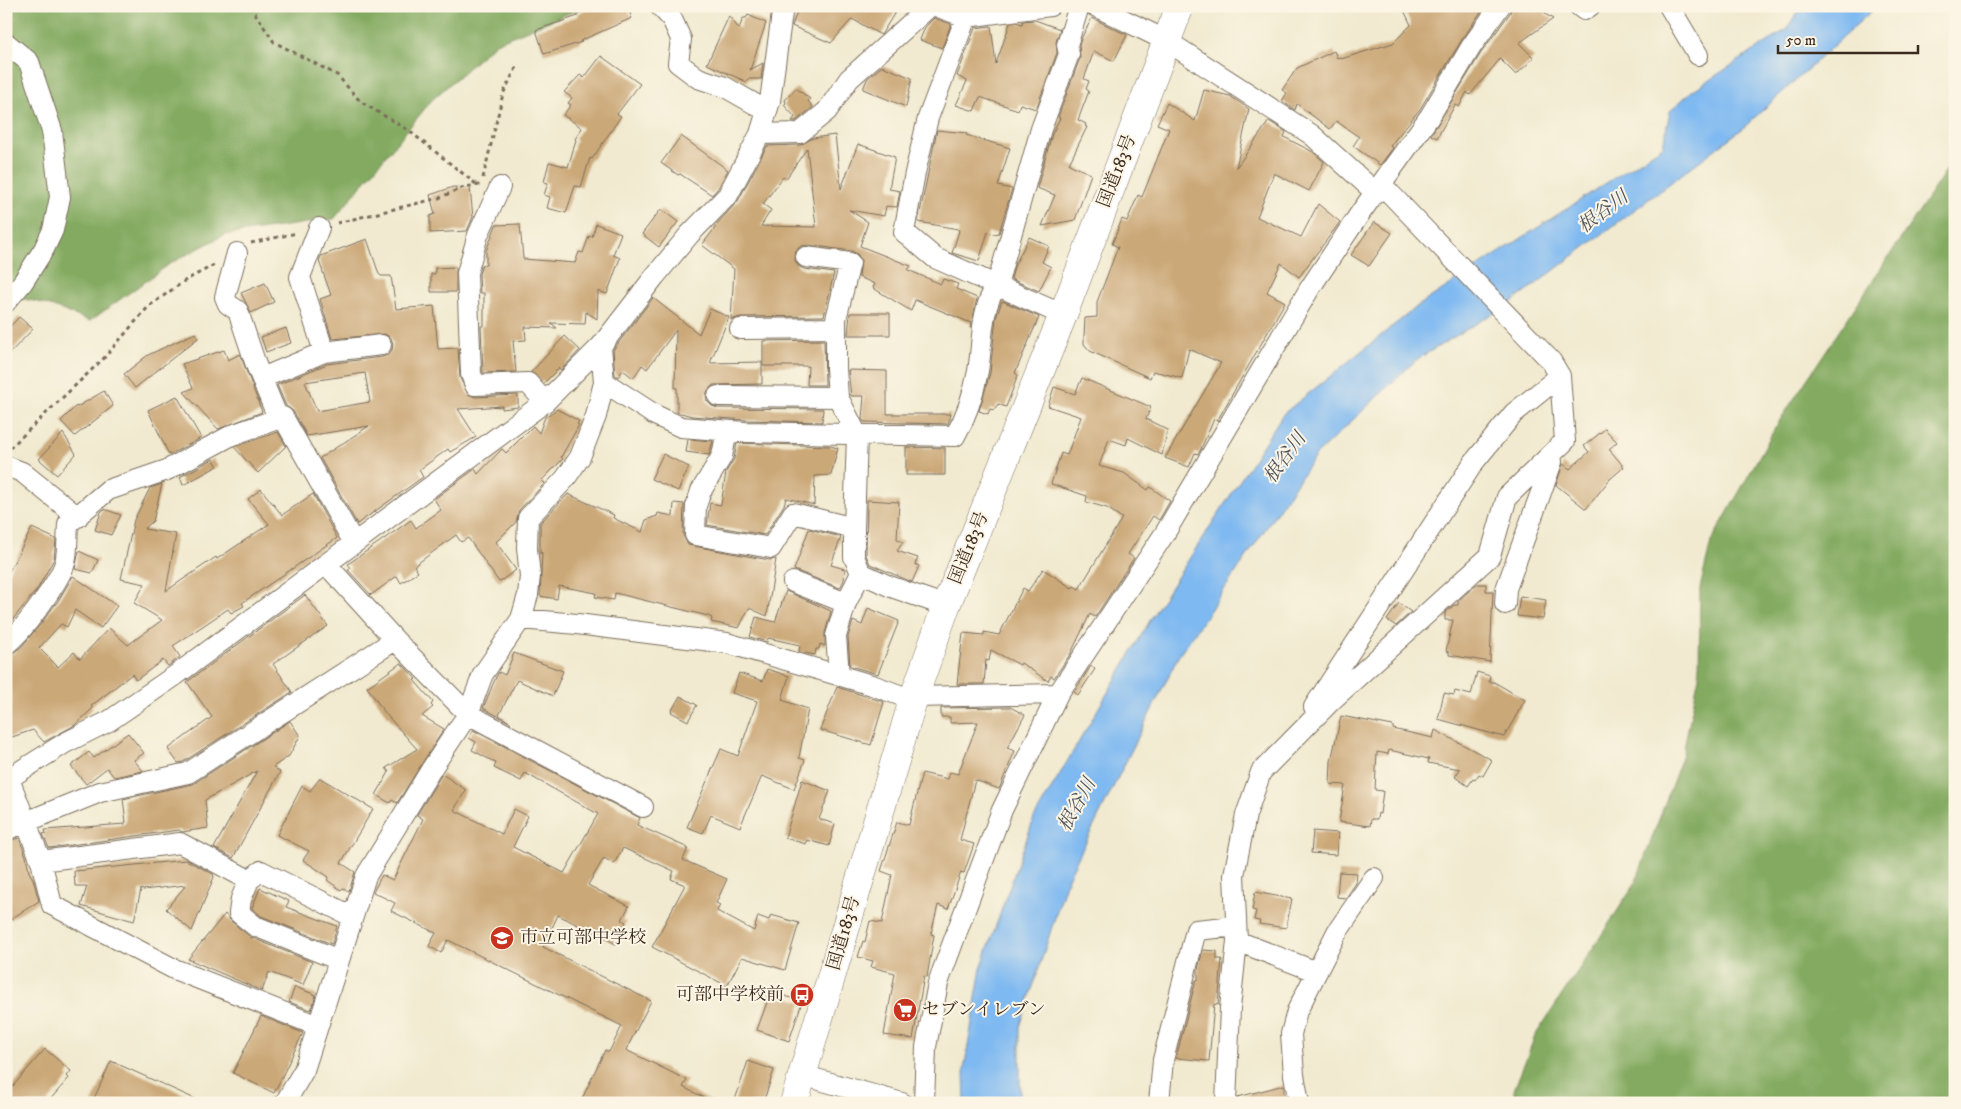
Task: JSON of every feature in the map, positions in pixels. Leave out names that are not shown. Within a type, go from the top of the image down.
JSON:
[{"type":"highway","name":"国道183号","points":[[794,1103],[913,698],[946,606],[1063,315],[1180,6]]},
{"type":"street","points":[[660,6],[672,19],[681,39],[678,63],[698,78],[724,87],[767,111]]},
{"type":"street","points":[[318,1026],[174,969],[52,905],[41,861],[27,822],[8,779],[65,743],[109,721],[176,675],[545,402],[601,346],[683,242],[728,194],[760,134],[770,101],[783,6]]},
{"type":"street","points":[[760,134],[800,134],[827,110],[849,79],[930,6]]},
{"type":"street","points":[[936,6],[966,17],[1050,6]]},
{"type":"street","points":[[604,382],[656,415],[681,427],[726,431],[857,436],[955,436],[960,427],[978,371],[981,332],[989,297],[997,285],[1041,130],[1069,54],[1067,45],[1079,6]]},
{"type":"street","points":[[1095,6],[1167,41],[1312,135],[1424,229],[1556,369],[1565,441],[1507,497],[1490,556],[1332,700],[1261,772],[1246,815],[1234,875],[1237,933],[1230,1008],[1226,1103]]},
{"type":"street","points":[[924,1103],[926,1047],[938,983],[1002,810],[1058,694],[1165,533],[1310,288],[1430,116],[1470,47],[1500,6]]},
{"type":"street","points":[[1579,6],[1584,10],[1590,6]]},
{"type":"street","points":[[1669,6],[1698,55]]},
{"type":"street","points":[[966,17],[928,118],[904,232],[935,258],[1063,315]]},
{"type":"street","points":[[6,43],[29,62],[52,131],[60,197],[53,230],[44,248],[23,282],[6,302]]},
{"type":"street","points":[[500,187],[478,236],[467,273],[471,374],[475,385],[528,383],[545,402]]},
{"type":"street","points":[[319,228],[300,277],[324,352]]},
{"type":"street","points":[[237,253],[225,297],[228,304],[238,310],[278,418]]},
{"type":"street","points":[[806,257],[850,263],[836,319],[836,368],[838,397],[857,436],[854,557],[861,574],[946,606]]},
{"type":"street","points":[[740,328],[836,328]]},
{"type":"street","points":[[262,378],[324,352],[381,345]]},
{"type":"street","points":[[285,1103],[304,1070],[366,876],[432,768],[468,714],[483,674],[521,619],[530,576],[527,548],[528,518],[565,479],[580,457],[596,416],[604,382],[601,346]]},
{"type":"street","points":[[1302,730],[1314,706],[1474,462],[1514,413],[1556,369]]},
{"type":"street","points":[[718,396],[838,397]]},
{"type":"street","points":[[6,644],[15,638],[50,590],[65,563],[68,524],[108,490],[167,470],[232,435],[278,418],[283,417],[354,543]]},
{"type":"street","points":[[726,431],[722,456],[701,491],[696,506],[695,535],[771,548],[792,513],[854,528]]},
{"type":"street","points":[[1505,604],[1506,589],[1552,462],[1551,455]]},
{"type":"street","points":[[6,466],[22,472],[78,517]]},
{"type":"street","points":[[326,564],[395,640],[468,714],[643,807]]},
{"type":"street","points":[[839,675],[836,636],[846,603],[861,574]]},
{"type":"street","points":[[792,582],[846,603]]},
{"type":"street","points":[[521,619],[577,624],[727,643],[913,698],[1058,694]]},
{"type":"street","points":[[6,830],[100,792],[188,773],[395,640]]},
{"type":"street","points":[[41,861],[180,843],[249,880]]},
{"type":"street","points":[[339,960],[255,926],[239,913],[241,899],[249,880],[261,872],[353,917]]},
{"type":"street","points":[[1299,1103],[1294,1075],[1291,1034],[1297,1011],[1336,932],[1374,878]]},
{"type":"street","points":[[1159,1103],[1163,1060],[1196,930],[1237,933],[1317,972]]},
{"type":"street","points":[[802,1076],[902,1103]]},
{"type":"path","points":[[250,6],[274,42],[337,75],[361,102],[408,130],[480,188],[500,187]]},
{"type":"path","points":[[480,188],[503,94],[517,66]]},
{"type":"green space","points":[[6,6],[580,6],[579,9],[496,43],[432,100],[334,219],[224,235],[171,263],[90,321],[38,302],[6,298]]},
{"type":"green space","points":[[1955,157],[1955,1103],[1514,1103],[1514,1090],[1535,1036],[1635,884],[1682,757],[1699,676],[1700,588],[1711,542],[1778,423]]},
{"type":"water","name":"根谷川","points":[[1801,6],[1877,6],[1742,129],[1512,302],[1416,360],[1316,455],[1178,657],[1067,880],[1020,1027],[1020,1103],[965,1103],[964,1070],[981,968],[1034,818],[1158,607],[1283,414],[1419,305],[1663,146],[1670,111],[1692,91],[1786,30]]},
{"type":"building","points":[[595,6],[627,6],[632,18],[580,41],[582,42],[544,54],[536,30],[578,16],[577,14]]},
{"type":"building","points":[[799,6],[899,6],[881,35],[852,19],[831,43],[792,26]]},
{"type":"building","points":[[1402,6],[1485,6],[1461,41],[1420,109],[1390,146],[1393,148],[1380,165],[1353,146],[1359,137],[1336,121],[1330,129],[1297,104],[1295,110],[1282,101],[1287,93],[1282,90],[1297,68],[1334,51],[1337,58],[1340,57],[1341,59],[1393,43],[1411,25]]},
{"type":"building","points":[[1512,6],[1550,6],[1545,14],[1553,19],[1519,43],[1534,58],[1516,75],[1500,59],[1470,95],[1467,92],[1459,107],[1455,105],[1437,138],[1431,135],[1481,53],[1510,13]]},
{"type":"building","points":[[748,15],[766,23],[750,70],[763,63],[761,79],[748,79],[747,82],[707,64],[729,16],[739,29],[743,18],[746,18]]},
{"type":"building","points":[[934,18],[951,24],[942,48],[920,40],[925,27]]},
{"type":"building","points":[[1092,18],[1127,35],[1114,61],[1094,51],[1084,79],[1089,81],[1086,89],[1089,91],[1078,120],[1086,124],[1085,126],[1087,127],[1069,164],[1091,174],[1075,220],[1042,226],[1055,195],[1037,188],[1052,134],[1060,118],[1058,117],[1080,58],[1079,45]]},
{"type":"building","points":[[1035,20],[1060,29],[1056,42],[1057,53],[1036,109],[1020,104],[1018,110],[980,97],[974,111],[956,105],[967,81],[957,76],[975,28],[991,26],[996,64],[1010,23],[1022,24],[1023,21]]},
{"type":"building","points":[[601,56],[640,84],[617,114],[621,116],[592,159],[590,158],[581,187],[575,186],[566,213],[547,208],[550,197],[544,195],[548,183],[544,182],[549,162],[568,167],[575,139],[582,128],[563,115],[571,105],[568,103],[572,98],[564,92],[580,75],[584,78]]},
{"type":"building","points":[[882,66],[912,78],[906,107],[863,89],[867,79]]},
{"type":"building","points":[[796,88],[810,99],[808,101],[813,107],[796,121],[792,121],[795,117],[784,105],[786,103],[785,100]]},
{"type":"building","points":[[1204,90],[1230,96],[1249,109],[1236,168],[1269,121],[1286,132],[1284,137],[1313,152],[1324,162],[1309,191],[1274,173],[1257,217],[1301,237],[1318,204],[1340,222],[1299,277],[1281,263],[1267,292],[1285,302],[1217,421],[1214,419],[1200,451],[1198,454],[1195,453],[1189,467],[1165,458],[1221,363],[1189,349],[1182,378],[1153,371],[1150,378],[1090,351],[1084,344],[1084,336],[1085,318],[1097,317],[1097,302],[1118,247],[1112,244],[1122,219],[1127,221],[1138,195],[1142,197],[1169,129],[1157,124],[1167,103],[1195,121]]},
{"type":"building","points":[[937,130],[967,133],[966,135],[1010,148],[998,186],[1012,189],[999,233],[988,232],[979,261],[952,253],[958,229],[918,222]]},
{"type":"building","points":[[835,135],[841,189],[858,144],[895,157],[889,189],[900,191],[897,207],[886,206],[884,216],[849,210],[868,222],[860,246],[911,266],[908,270],[941,284],[943,279],[958,284],[956,289],[977,298],[971,328],[971,323],[915,300],[911,311],[873,288],[875,284],[859,277],[861,260],[852,251],[808,245],[801,246],[796,250],[795,261],[798,266],[804,269],[834,273],[824,316],[740,317],[731,320],[734,269],[702,245],[715,226],[738,201],[767,146],[800,145],[813,138]],"holes":[[[807,148],[816,227],[761,226],[771,210],[763,204],[783,177],[786,179]]]},
{"type":"building","points":[[681,136],[728,170],[712,195],[661,163]]},
{"type":"building","points":[[453,187],[470,188],[473,217],[467,231],[430,233],[430,216],[435,214],[430,195]]},
{"type":"building","points":[[661,209],[678,222],[659,247],[642,234]]},
{"type":"building","points":[[1374,222],[1392,233],[1369,266],[1351,255]]},
{"type":"building","points":[[520,224],[523,259],[575,263],[579,252],[583,253],[589,236],[592,237],[596,224],[621,233],[613,255],[620,258],[607,294],[598,291],[597,319],[586,312],[585,324],[551,323],[557,328],[525,327],[526,340],[513,341],[516,372],[483,373],[481,326],[484,326],[484,293],[480,293],[479,274],[482,265],[486,265],[486,251],[496,225]]},
{"type":"building","points":[[1029,237],[1049,246],[1042,262],[1051,267],[1039,291],[1011,279],[1014,267]]},
{"type":"building","points":[[367,239],[379,274],[381,276],[391,276],[396,309],[434,306],[438,349],[458,348],[460,378],[468,394],[475,397],[518,395],[518,407],[502,409],[502,406],[458,409],[476,437],[450,452],[448,449],[419,470],[423,477],[357,524],[320,458],[369,426],[307,436],[293,411],[286,406],[277,385],[327,364],[382,357],[388,355],[392,350],[391,338],[385,334],[332,339],[320,299],[331,295],[319,261],[321,256]],"holes":[[[365,373],[370,402],[317,411],[305,382]]]},
{"type":"building","points":[[456,267],[456,292],[431,292],[431,274],[435,274],[435,268]]},
{"type":"building","points":[[265,283],[274,302],[251,313],[241,293]]},
{"type":"building","points":[[653,298],[699,334],[710,309],[729,317],[710,363],[762,362],[762,384],[713,385],[706,395],[707,401],[712,406],[718,408],[823,409],[822,422],[746,420],[692,416],[677,412],[677,388],[675,388],[676,330],[647,369],[642,365],[633,378],[623,370],[618,377],[615,375],[613,350]]},
{"type":"building","points":[[1002,301],[1039,317],[1015,373],[1018,375],[1006,407],[998,404],[994,410],[990,409],[988,414],[979,411],[990,373],[996,318]]},
{"type":"building","points":[[850,313],[890,313],[890,335],[848,335]]},
{"type":"building","points":[[19,317],[33,329],[6,357],[6,331]]},
{"type":"building","points":[[286,328],[291,343],[266,352],[261,337]]},
{"type":"building","points":[[195,333],[198,338],[135,388],[124,374],[148,355]]},
{"type":"building","points":[[565,336],[580,350],[561,370],[559,368],[544,383],[531,372]]},
{"type":"building","points":[[824,340],[825,385],[807,385],[808,366],[763,366],[763,341]]},
{"type":"building","points":[[224,350],[228,360],[240,354],[262,412],[218,429],[184,392],[193,388],[182,364]]},
{"type":"building","points":[[848,370],[887,371],[887,414],[951,414],[948,424],[864,422],[862,419],[864,396],[851,396]]},
{"type":"building","points":[[1082,378],[1151,407],[1146,419],[1168,430],[1162,455],[1128,438],[1126,445],[1109,439],[1099,466],[1124,473],[1148,490],[1150,487],[1170,501],[1159,520],[1153,516],[1128,554],[1134,558],[1095,617],[1090,614],[1071,653],[1054,678],[1051,676],[1048,681],[1021,663],[1020,665],[991,650],[989,661],[986,660],[984,684],[957,684],[963,633],[984,635],[984,632],[999,635],[1023,588],[1028,591],[1043,569],[1072,588],[1074,586],[1079,589],[1122,518],[1107,508],[1086,502],[1087,496],[1051,484],[1061,453],[1067,455],[1081,417],[1048,406],[1054,387],[1075,394]]},
{"type":"building","points":[[104,391],[113,406],[75,436],[61,421],[76,406]]},
{"type":"building","points":[[177,396],[201,438],[169,455],[148,410]]},
{"type":"building","points":[[557,409],[579,421],[577,424],[579,425],[561,457],[563,459],[541,481],[545,483],[519,510],[516,522],[496,542],[516,570],[499,582],[468,538],[461,542],[456,535],[414,566],[418,572],[401,583],[397,576],[371,595],[348,570],[351,568],[348,564],[411,520],[416,528],[441,510],[434,499],[475,469],[478,474],[502,449],[506,453],[533,426],[539,433],[545,417]]},
{"type":"building","points":[[1605,429],[1617,442],[1609,449],[1624,467],[1610,479],[1586,509],[1556,485],[1563,464],[1570,469],[1589,452],[1584,446]]},
{"type":"building","points":[[278,432],[286,446],[258,473],[234,447]]},
{"type":"building","points":[[63,433],[76,454],[57,475],[39,459]]},
{"type":"building","points":[[688,439],[713,441],[709,455],[686,452]]},
{"type":"building","points":[[737,443],[830,446],[838,448],[831,475],[815,476],[814,505],[786,498],[784,505],[765,535],[707,525],[710,503],[721,505],[726,472],[734,459]]},
{"type":"building","points":[[906,447],[945,448],[945,475],[906,475]]},
{"type":"building","points":[[663,454],[689,467],[678,491],[651,479]]},
{"type":"building","points":[[213,459],[218,466],[183,485],[180,477]]},
{"type":"building","points":[[162,484],[153,521],[144,529],[176,534],[166,591],[269,524],[248,499],[261,489],[282,515],[313,494],[337,538],[242,603],[244,606],[231,613],[228,609],[173,646],[180,657],[168,666],[163,660],[136,680],[132,674],[91,706],[93,708],[75,725],[44,742],[33,730],[6,739],[6,656],[21,647],[39,626],[58,601],[73,576],[117,606],[101,628],[75,610],[67,627],[61,624],[39,648],[58,667],[74,652],[80,659],[109,628],[128,645],[162,620],[134,603],[145,584],[121,579],[134,520],[150,488]]},
{"type":"building","points":[[568,494],[614,515],[613,518],[642,532],[646,520],[657,516],[658,513],[673,516],[674,503],[684,504],[683,535],[688,545],[769,560],[776,559],[767,616],[749,608],[739,628],[711,622],[712,618],[708,616],[615,593],[614,600],[595,597],[596,593],[559,586],[557,599],[540,596],[542,552],[540,554],[540,523]]},
{"type":"building","points":[[867,500],[899,502],[897,539],[903,542],[897,551],[918,558],[915,564],[919,566],[912,582],[870,564],[866,555]]},
{"type":"building","points":[[104,509],[121,515],[111,535],[95,530],[101,512]]},
{"type":"building","points":[[32,528],[56,539],[54,559],[38,588],[6,628],[6,577]]},
{"type":"building","points":[[809,529],[841,537],[831,565],[845,569],[844,580],[840,588],[794,570]]},
{"type":"building","points":[[79,551],[98,560],[92,573],[75,569]]},
{"type":"building","points":[[1477,584],[1486,584],[1486,591],[1493,591],[1490,662],[1449,655],[1449,652],[1446,651],[1453,620],[1445,620],[1445,613],[1454,605],[1458,605],[1458,601]]},
{"type":"building","points":[[786,591],[831,611],[825,633],[825,646],[820,644],[819,649],[816,649],[815,655],[799,652],[800,645],[768,638],[767,642],[750,637],[756,617],[775,622]]},
{"type":"building","points":[[305,595],[328,626],[273,664],[292,692],[183,762],[178,763],[168,749],[212,717],[187,682]]},
{"type":"building","points":[[1520,596],[1546,600],[1543,619],[1517,616]]},
{"type":"building","points":[[1399,603],[1411,612],[1396,626],[1387,620]]},
{"type":"building","points":[[868,608],[899,621],[878,674],[850,666],[848,637],[853,621],[862,625]]},
{"type":"building","points":[[514,653],[563,671],[553,696],[517,680],[499,715],[511,723],[483,708],[496,677],[499,672],[505,675]]},
{"type":"building","points":[[401,663],[433,702],[431,705],[433,707],[422,716],[444,729],[397,803],[392,800],[390,803],[376,795],[389,772],[386,768],[417,749],[385,713],[367,687]]},
{"type":"building","points":[[1091,666],[1095,669],[1078,695],[1074,692]]},
{"type":"building","points":[[767,669],[789,676],[782,700],[808,709],[799,758],[805,760],[794,789],[762,776],[740,827],[711,815],[703,833],[687,827],[721,749],[738,756],[757,701],[732,693],[739,673],[763,681]]},
{"type":"building","points":[[1477,672],[1490,676],[1489,682],[1494,682],[1525,700],[1504,737],[1438,719],[1444,693],[1454,695],[1455,691],[1471,695]]},
{"type":"building","points":[[837,687],[884,702],[871,745],[820,730]]},
{"type":"building","points":[[680,696],[697,705],[688,721],[671,712]]},
{"type":"building","points":[[1010,707],[1025,715],[1007,748],[1015,751],[999,789],[975,780],[960,840],[974,844],[964,873],[961,872],[948,909],[938,905],[931,934],[934,935],[927,977],[924,976],[913,1039],[884,1035],[895,973],[871,967],[873,961],[858,957],[863,941],[865,942],[870,921],[882,923],[892,875],[881,871],[897,822],[909,825],[922,773],[948,779],[950,772],[958,774],[978,722],[950,723],[950,717],[941,717],[941,708]]},
{"type":"building","points":[[1341,716],[1393,726],[1393,729],[1433,738],[1435,730],[1492,760],[1483,776],[1479,774],[1468,786],[1455,777],[1460,769],[1428,763],[1429,759],[1389,750],[1388,754],[1377,752],[1375,790],[1383,791],[1380,814],[1378,813],[1377,819],[1371,819],[1370,826],[1339,822],[1345,785],[1330,784],[1331,761]]},
{"type":"building","points":[[290,721],[300,736],[289,756],[273,767],[280,772],[233,858],[214,848],[257,771],[205,800],[208,828],[182,832],[179,830],[49,848],[43,834],[46,833],[45,830],[125,824],[123,799],[193,784]]},
{"type":"building","points":[[473,730],[640,818],[637,825],[688,848],[683,860],[727,879],[716,903],[720,905],[717,911],[754,931],[758,916],[769,920],[771,915],[799,923],[785,970],[742,957],[727,986],[652,947],[685,885],[671,879],[674,871],[623,848],[614,864],[604,858],[588,885],[629,906],[622,920],[626,922],[616,944],[558,915],[543,947],[651,1001],[626,1050],[687,1080],[683,1087],[715,1103],[580,1103],[605,1050],[609,1052],[622,1026],[448,940],[441,953],[429,946],[436,933],[391,911],[395,903],[373,892],[382,875],[393,880],[423,819],[417,815],[442,774],[466,790],[454,810],[502,834],[514,809],[528,816],[513,847],[564,873],[598,814],[525,773],[521,781],[494,768],[496,763],[472,750],[476,742],[469,738]]},
{"type":"building","points":[[128,733],[144,753],[134,760],[143,771],[114,777],[107,768],[86,784],[71,766],[89,752],[94,758]]},
{"type":"building","points":[[320,778],[373,809],[341,863],[355,872],[349,891],[343,888],[341,890],[327,880],[329,877],[303,860],[309,851],[277,835],[302,786],[310,791]]},
{"type":"building","points":[[802,780],[830,791],[819,819],[835,824],[829,846],[807,840],[806,844],[785,838]]},
{"type":"building","points":[[1313,831],[1338,833],[1336,855],[1311,853]]},
{"type":"building","points":[[19,838],[39,901],[6,922],[6,842]]},
{"type":"building","points":[[186,860],[213,874],[214,877],[192,931],[166,909],[186,885],[141,889],[134,921],[81,906],[87,886],[75,886],[74,871]]},
{"type":"building","points":[[1339,872],[1357,873],[1356,883],[1346,898],[1337,897]]},
{"type":"building","points":[[260,888],[289,901],[286,907],[337,926],[332,944],[261,916],[252,908]]},
{"type":"building","points":[[1255,892],[1292,899],[1286,928],[1259,924],[1260,921],[1254,920],[1256,911],[1252,910]]},
{"type":"building","points":[[225,914],[250,937],[312,962],[303,985],[269,972],[262,991],[188,959]]},
{"type":"building","points":[[1203,950],[1217,951],[1217,959],[1222,959],[1218,1005],[1214,1004],[1209,1061],[1176,1058],[1196,980],[1198,980],[1198,969]]},
{"type":"building","points":[[295,987],[316,995],[311,1010],[289,1002]]},
{"type":"building","points":[[771,991],[802,1002],[789,1041],[757,1030]]},
{"type":"building","points":[[261,1016],[303,1033],[274,1093],[233,1073]]},
{"type":"building","points":[[45,1049],[71,1071],[67,1076],[69,1078],[47,1103],[6,1103],[6,1094]]},
{"type":"building","points":[[111,1061],[204,1103],[92,1103]]},
{"type":"building","points":[[748,1061],[774,1070],[763,1103],[734,1103]]},
{"type":"building","points":[[1284,1085],[1284,1103],[1238,1103],[1238,1097]]},
{"type":"place","name":"市立可部中学校","points":[[502,938]]},
{"type":"place","name":"可部中学校前","points":[[802,995]]},
{"type":"place","name":"セブンイレブン","points":[[905,1010]]}]
